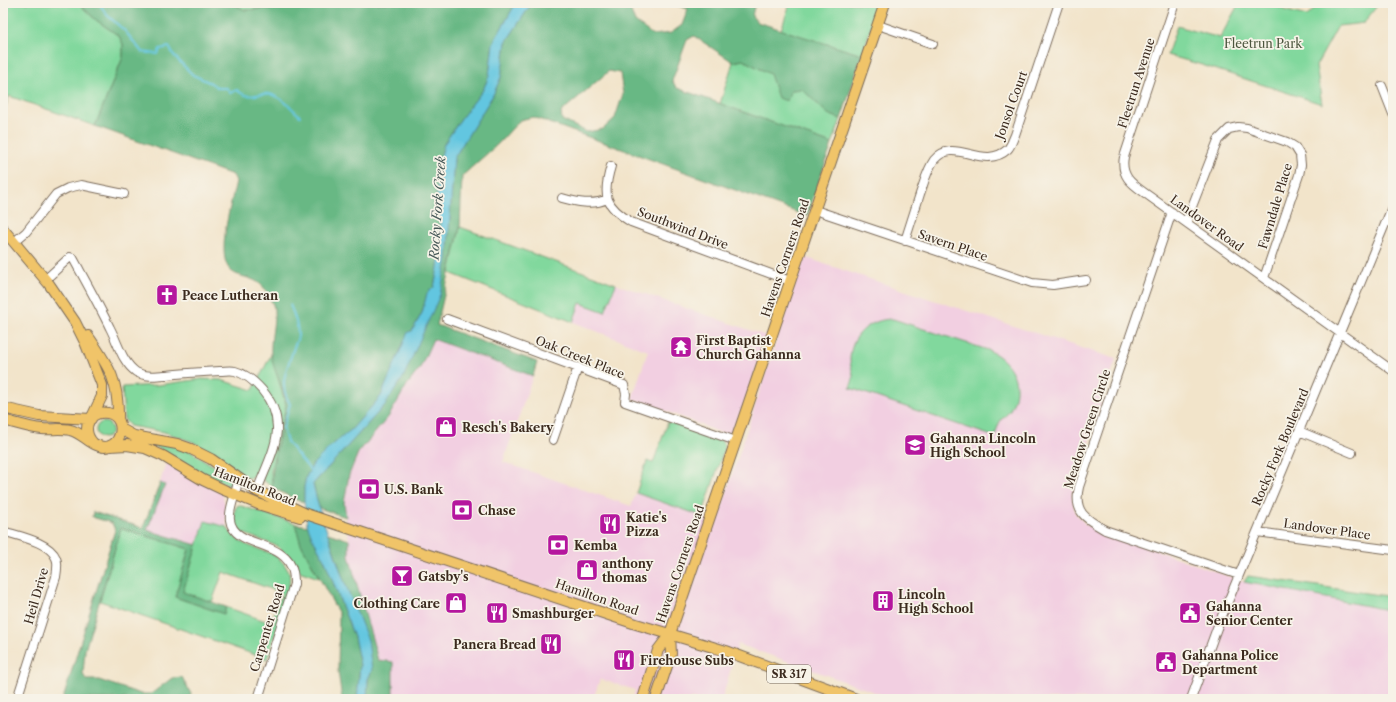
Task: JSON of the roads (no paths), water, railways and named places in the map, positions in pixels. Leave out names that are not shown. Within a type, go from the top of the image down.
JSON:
[{"type":"main road","name":"Havens Corners Road","points":[[670,634],[885,3]]},
{"type":"main road","points":[[3,229],[45,280],[75,322],[89,337],[106,363],[114,380],[120,424],[119,439],[110,446],[100,447],[93,443],[84,434],[68,426],[30,426],[3,420]]},
{"type":"main road","points":[[75,322],[88,349],[102,385],[103,392],[94,416],[87,426],[84,434]]},
{"type":"main road","points":[[3,408],[39,416],[94,416],[105,412],[111,414],[120,424]]},
{"type":"main road","name":"Hamilton Road","points":[[120,424],[131,430],[162,436],[194,447],[220,462],[235,476],[286,509]]},
{"type":"main road","name":"Hamilton Road","points":[[110,446],[137,446],[153,451],[203,480],[258,504],[306,514],[352,531],[764,664],[807,682],[856,699]]},
{"type":"main road","points":[[643,699],[658,650],[670,634]]},
{"type":"main road","points":[[656,699],[671,654],[670,634]]},
{"type":"street","name":"Jonsol Court","points":[[905,241],[927,173],[935,159],[946,152],[959,151],[982,158],[993,158],[1009,148],[1015,135],[1059,3]]},
{"type":"street","name":"Fleetrun Avenue","points":[[1123,170],[1122,163],[1175,3]]},
{"type":"street","points":[[878,25],[933,44]]},
{"type":"street","points":[[1382,86],[1393,114]]},
{"type":"street","name":"Fawndale Place","points":[[1186,222],[1218,140],[1229,128],[1247,128],[1287,142],[1295,147],[1300,155],[1301,165],[1299,175],[1264,278]]},
{"type":"street","points":[[562,198],[578,202],[599,203],[607,199],[606,182],[611,166]]},
{"type":"street","name":"Landover Road","points":[[1123,170],[1126,177],[1132,183],[1340,333]]},
{"type":"street","points":[[14,242],[26,232],[56,194],[68,188],[81,186],[124,194]]},
{"type":"street","name":"Southwind Drive","points":[[607,199],[617,213],[631,222],[790,280]]},
{"type":"street","name":"Rocky Fork Boulevard","points":[[1191,699],[1217,628],[1393,205]]},
{"type":"street","name":"Savern Place","points":[[815,210],[1032,283],[1052,285],[1086,280]]},
{"type":"street","name":"Meadow Green Circle","points":[[1172,212],[1079,487],[1077,495],[1078,502],[1080,511],[1086,519],[1105,530],[1239,575]]},
{"type":"street","points":[[45,280],[70,257],[73,258],[111,329],[124,358],[130,367],[138,372],[147,376],[234,371],[245,375],[258,385],[269,398],[276,412],[278,425],[276,441],[258,492]]},
{"type":"street","name":"Oak Creek Place","points":[[447,319],[624,385],[626,394],[625,402],[736,441]]},
{"type":"street","points":[[1340,333],[1393,371]]},
{"type":"street","points":[[553,440],[578,367]]},
{"type":"street","points":[[1299,431],[1352,453]]},
{"type":"street","name":"Carpenter Road","points":[[235,476],[238,487],[230,514],[232,527],[243,538],[270,548],[280,554],[293,571],[294,584],[258,699]]},
{"type":"street","name":"Heil Drive","points":[[3,531],[42,544],[51,550],[57,559],[56,577],[17,699]]},
{"type":"street","name":"Landover Place","points":[[1257,532],[1393,550]]},
{"type":"water","points":[[516,3],[532,3],[506,42],[501,77],[493,95],[454,158],[447,260],[440,295],[403,378],[385,405],[313,484],[319,508],[343,578],[368,640],[372,670],[368,679],[367,699],[357,699],[360,665],[354,637],[325,561],[307,524],[304,502],[306,477],[313,464],[331,446],[352,429],[381,396],[408,332],[412,331],[422,313],[427,293],[434,287],[438,268],[441,233],[437,194],[437,171],[444,144],[462,117],[483,90],[489,76],[493,43]]},
{"type":"waterway","points":[[99,3],[107,15],[125,31],[142,52],[158,54],[160,49],[169,47],[175,57],[193,75],[211,83],[218,88],[227,88],[230,93],[237,90],[249,96],[265,94],[274,95],[286,103],[300,116]]},
{"type":"waterway","points":[[290,305],[296,320],[298,335],[284,382],[284,389],[290,404],[283,428],[287,442],[310,470]]},
{"type":"place","name":"Peace Lutheran","points":[[167,295]]},
{"type":"place","name":"First Baptist Church Gahanna","points":[[681,347]]},
{"type":"place","name":"Resch's Bakery","points":[[446,427]]},
{"type":"place","name":"Gahanna Lincoln High School","points":[[915,445]]},
{"type":"place","name":"U.S. Bank","points":[[369,489]]},
{"type":"place","name":"Chase","points":[[462,510]]},
{"type":"place","name":"Katie's Pizza","points":[[610,524]]},
{"type":"place","name":"Kemba","points":[[558,545]]},
{"type":"place","name":"anthony thomas","points":[[587,570]]},
{"type":"place","name":"Gatsby's","points":[[402,576]]},
{"type":"place","name":"Lincoln High School","points":[[883,601]]},
{"type":"place","name":"Clothing Care","points":[[456,603]]},
{"type":"place","name":"Smashburger","points":[[497,613]]},
{"type":"place","name":"Gahanna Senior Center","points":[[1190,613]]},
{"type":"place","name":"Panera Bread","points":[[551,644]]},
{"type":"place","name":"Firehouse Subs","points":[[624,660]]},
{"type":"place","name":"Gahanna Police Department","points":[[1166,662]]},
{"type":"park label","name":"Fleetrun Park","points":[[1263,43]]},
{"type":"water label","name":"Rocky Fork Creek","points":[[437,208]]}]
